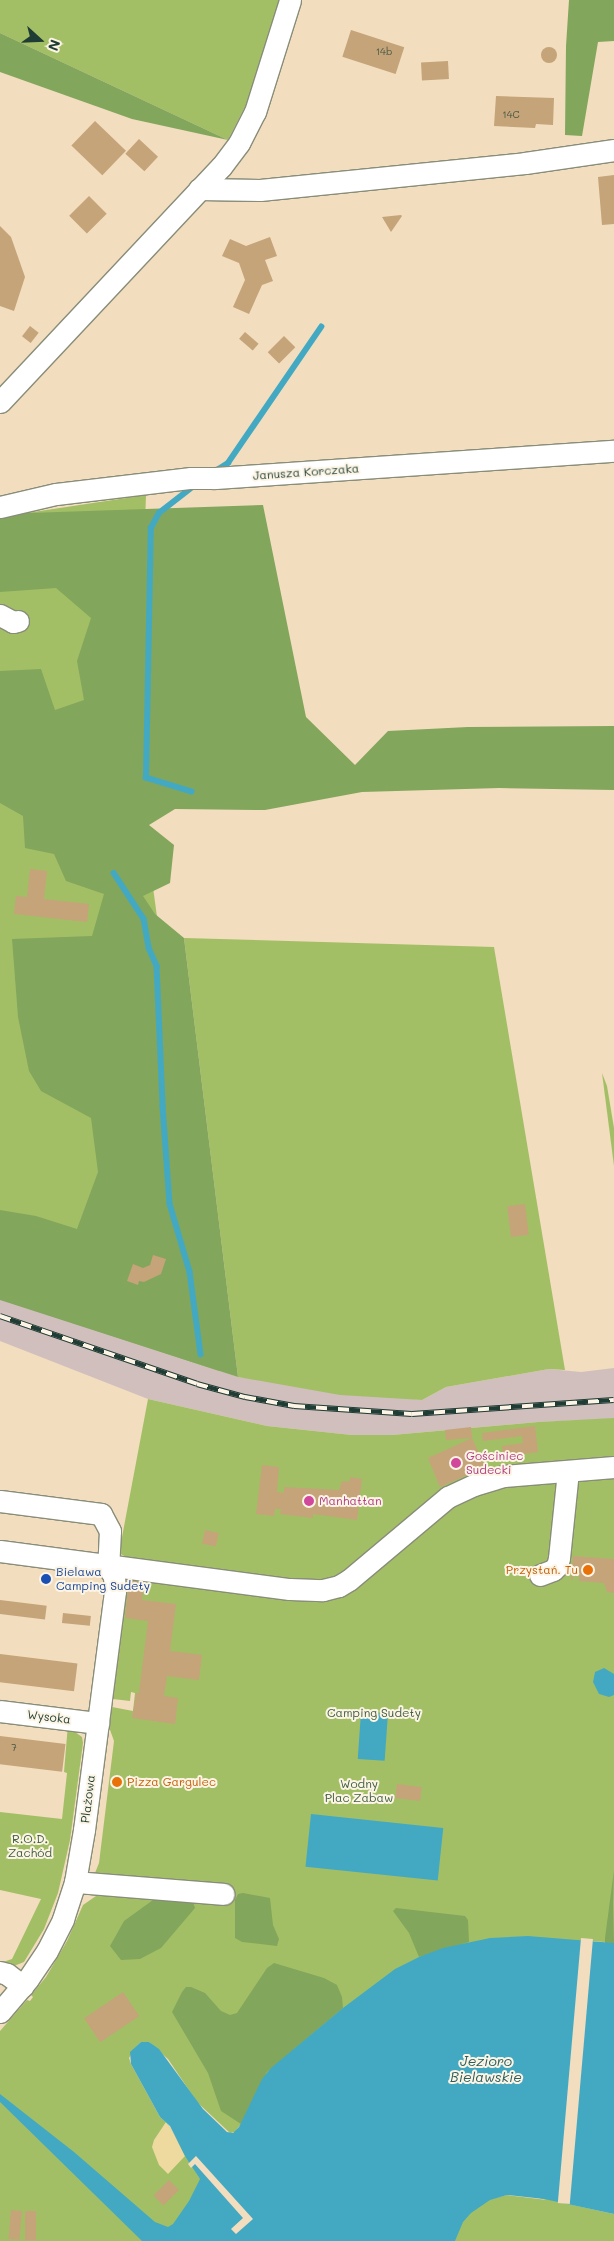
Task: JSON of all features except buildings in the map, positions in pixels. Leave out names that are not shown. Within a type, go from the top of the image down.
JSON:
[{"type":"street","points":[[0,402],[220,167],[239,143],[255,112],[290,0]]},
{"type":"street","points":[[199,189],[270,189],[525,164],[614,150]]},
{"type":"street","name":"Janusza Korczaka","points":[[0,507],[56,494],[191,478],[215,478],[614,451]]},
{"type":"street","points":[[0,1551],[290,1589],[323,1590],[339,1586],[360,1572],[448,1497],[474,1485],[504,1476],[614,1467]]},
{"type":"street","points":[[540,1575],[553,1570],[557,1566],[568,1471]]},
{"type":"street","name":"Plażowa","points":[[0,1501],[101,1514],[110,1531],[108,1566],[114,1576],[115,1590],[75,1882],[56,1936],[23,1986],[0,2012]]},
{"type":"street","name":"Wysoka","points":[[0,1711],[98,1723]]},
{"type":"street","points":[[75,1882],[224,1894]]},
{"type":"street","points":[[0,1972],[7,1974],[23,1986]]},
{"type":"shaded area","points":[[0,1296],[238,1377],[422,1400],[446,1387],[549,1369],[581,1372],[614,1368],[614,1419],[538,1422],[392,1435],[352,1435],[267,1426],[148,1399],[0,1341]]},
{"type":"green space","points":[[0,0],[279,0],[250,97],[228,140],[0,33]]},
{"type":"green space","points":[[569,0],[614,0],[614,41],[598,42],[582,136],[565,135],[566,46]]},
{"type":"green space","points":[[0,33],[228,140],[132,119],[0,72]]},
{"type":"green space","points":[[146,495],[137,770],[219,1371],[0,1299],[0,517]]},
{"type":"green space","points":[[263,505],[306,717],[355,765],[388,731],[468,727],[614,726],[614,790],[499,788],[362,792],[265,810],[175,809],[149,825],[174,845],[170,883],[143,896],[155,914],[184,938],[238,1377],[0,1300],[0,1210],[36,1216],[77,1229],[98,1172],[91,1118],[41,1091],[29,1071],[18,1017],[12,939],[92,936],[104,894],[66,881],[54,854],[25,848],[23,816],[0,803],[0,671],[41,669],[55,710],[84,700],[77,661],[91,618],[56,588],[0,592],[0,514]]},
{"type":"green space","points":[[184,938],[494,947],[565,1370],[549,1369],[446,1387],[422,1400],[340,1395],[238,1377]]},
{"type":"green space","points":[[602,1073],[607,1086],[614,1128],[614,1166]]},
{"type":"green space","name":"Camping Sudety","points":[[148,1399],[267,1426],[352,1435],[392,1435],[538,1422],[614,1418],[614,1943],[593,1941],[559,2202],[614,2214],[614,2241],[445,2241],[462,2206],[507,2195],[547,2200],[241,2124],[235,2132],[230,2133],[197,2102],[168,2059],[149,2042],[141,2042],[129,2058],[160,2117],[167,2123],[199,2177],[243,2218],[142,2241],[0,2241],[0,2031],[27,2000],[30,2001],[33,1997],[31,1995],[46,1977],[67,1941],[83,1905],[96,1896],[98,1880],[93,1878],[99,1863],[114,1741],[109,1727],[112,1707],[133,1711],[135,1693],[131,1692],[130,1701],[113,1699],[131,1560],[119,1553]]},
{"type":"green space","name":"R.O.D. Zachód","points":[[68,1724],[76,1726],[75,1732],[82,1737],[83,1743],[70,1840],[58,1893],[44,1929],[24,1962],[14,1966],[0,1963],[12,1959],[41,1899],[0,1890],[0,1812],[62,1819],[67,1773],[64,1772]]},
{"type":"green space","points":[[614,1870],[614,1943],[605,1943],[605,1938]]},
{"type":"green space","points":[[243,1893],[270,1898],[273,1925],[279,1939],[277,1946],[242,1942],[235,1938],[235,1900],[238,1894]]},
{"type":"green space","points":[[153,1900],[193,1902],[195,1908],[161,1948],[140,1959],[121,1960],[110,1946],[124,1921]]},
{"type":"green space","points":[[396,1908],[465,1916],[468,1920],[469,1942],[419,1957],[409,1933],[393,1911]]},
{"type":"green space","points":[[274,1963],[324,1978],[337,1985],[342,1997],[343,2008],[267,2072],[241,2124],[221,2111],[208,2073],[172,2012],[182,1992],[186,1987],[191,1987],[205,1993],[221,2011],[230,2015],[237,2013],[267,1968]]},
{"type":"sand","points":[[166,2122],[185,2156],[168,2174],[159,2165],[152,2147],[154,2140]]},
{"type":"water","points":[[604,1668],[614,1674],[614,1695],[609,1697],[599,1694],[593,1682],[595,1672]]},
{"type":"water","points":[[361,1712],[388,1714],[385,1761],[358,1759]]},
{"type":"water","points":[[311,1814],[443,1828],[438,1881],[305,1867]]},
{"type":"water","name":"Jezioro Bielawskie","points":[[528,1936],[614,1943],[614,2214],[544,2199],[507,2195],[490,2200],[471,2213],[463,2222],[455,2241],[142,2241],[0,2102],[0,2094],[74,2152],[155,2222],[168,2227],[173,2224],[189,2201],[200,2179],[185,2156],[170,2126],[160,2117],[131,2064],[130,2052],[141,2042],[149,2042],[159,2049],[203,2109],[227,2132],[233,2133],[239,2127],[262,2079],[271,2068],[343,2008],[395,1969],[443,1948],[490,1938]]},
{"type":"pier","points":[[581,1938],[593,1939],[570,2204],[558,2203]]},
{"type":"pier","points":[[196,2156],[253,2219],[236,2234],[231,2229],[243,2218],[195,2164],[191,2168],[188,2164]]},
{"type":"waterway","points":[[217,470],[228,463],[321,327]]},
{"type":"waterway","points":[[192,792],[146,778],[151,528],[159,513],[195,485]]},
{"type":"waterway","points":[[114,873],[144,919],[149,948],[157,966],[163,1106],[170,1204],[190,1272],[201,1354]]},
{"type":"railway","points":[[0,1316],[197,1384],[245,1397],[294,1406],[412,1414],[614,1400]]},
{"type":"place","name":"Gościniec Sudecki","points":[[456,1463]]},
{"type":"place","name":"Manhattan","points":[[309,1501]]},
{"type":"place","name":"Przystań. Tu","points":[[588,1570]]},
{"type":"place","name":"Bielawa Camping Sudety","points":[[46,1579]]},
{"type":"place","name":"Pizza Gargulec","points":[[117,1782]]},
{"type":"park label","name":"Wodny Plac Zabaw","points":[[359,1791]]}]
